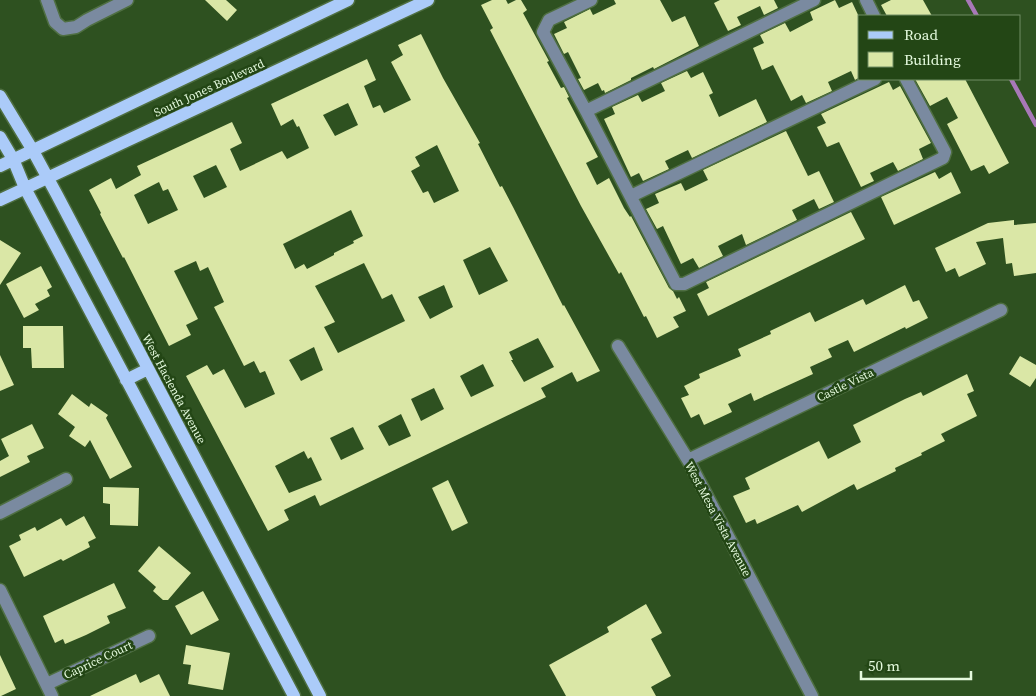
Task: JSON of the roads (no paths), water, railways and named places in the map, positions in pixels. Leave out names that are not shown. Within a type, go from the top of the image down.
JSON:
[{"type":"main road","name":"South Jones Boulevard","points":[[0,166],[348,0]]},
{"type":"main road","name":"South Jones Boulevard","points":[[0,200],[428,0]]},
{"type":"main road","name":"West Hacienda Avenue","points":[[0,96],[47,177],[320,696]]},
{"type":"main road","points":[[0,138],[13,159],[25,188],[294,696]]},
{"type":"main road","points":[[126,380],[148,369]]},
{"type":"main road","points":[[264,640],[284,629]]},
{"type":"street","points":[[47,0],[55,22],[63,29],[76,27],[86,20],[127,0]]},
{"type":"street","points":[[591,0],[549,20],[543,32],[676,284],[680,285],[943,158],[945,152],[907,80]]},
{"type":"street","points":[[586,111],[814,0]]},
{"type":"street","points":[[866,0],[874,15]]},
{"type":"street","points":[[630,196],[873,80]]},
{"type":"street","name":"Castle Vista","points":[[688,460],[1001,310]]},
{"type":"street","name":"West Mesa Vista Avenue","points":[[618,346],[688,460],[812,696]]},
{"type":"street","points":[[0,512],[66,480]]},
{"type":"street","points":[[0,590],[52,696]]},
{"type":"street","name":"Caprice Court","points":[[47,684],[149,636]]},
{"type":"waterway","points":[[968,0],[976,15]]},
{"type":"waterway","points":[[1012,80],[1036,125]]}]
